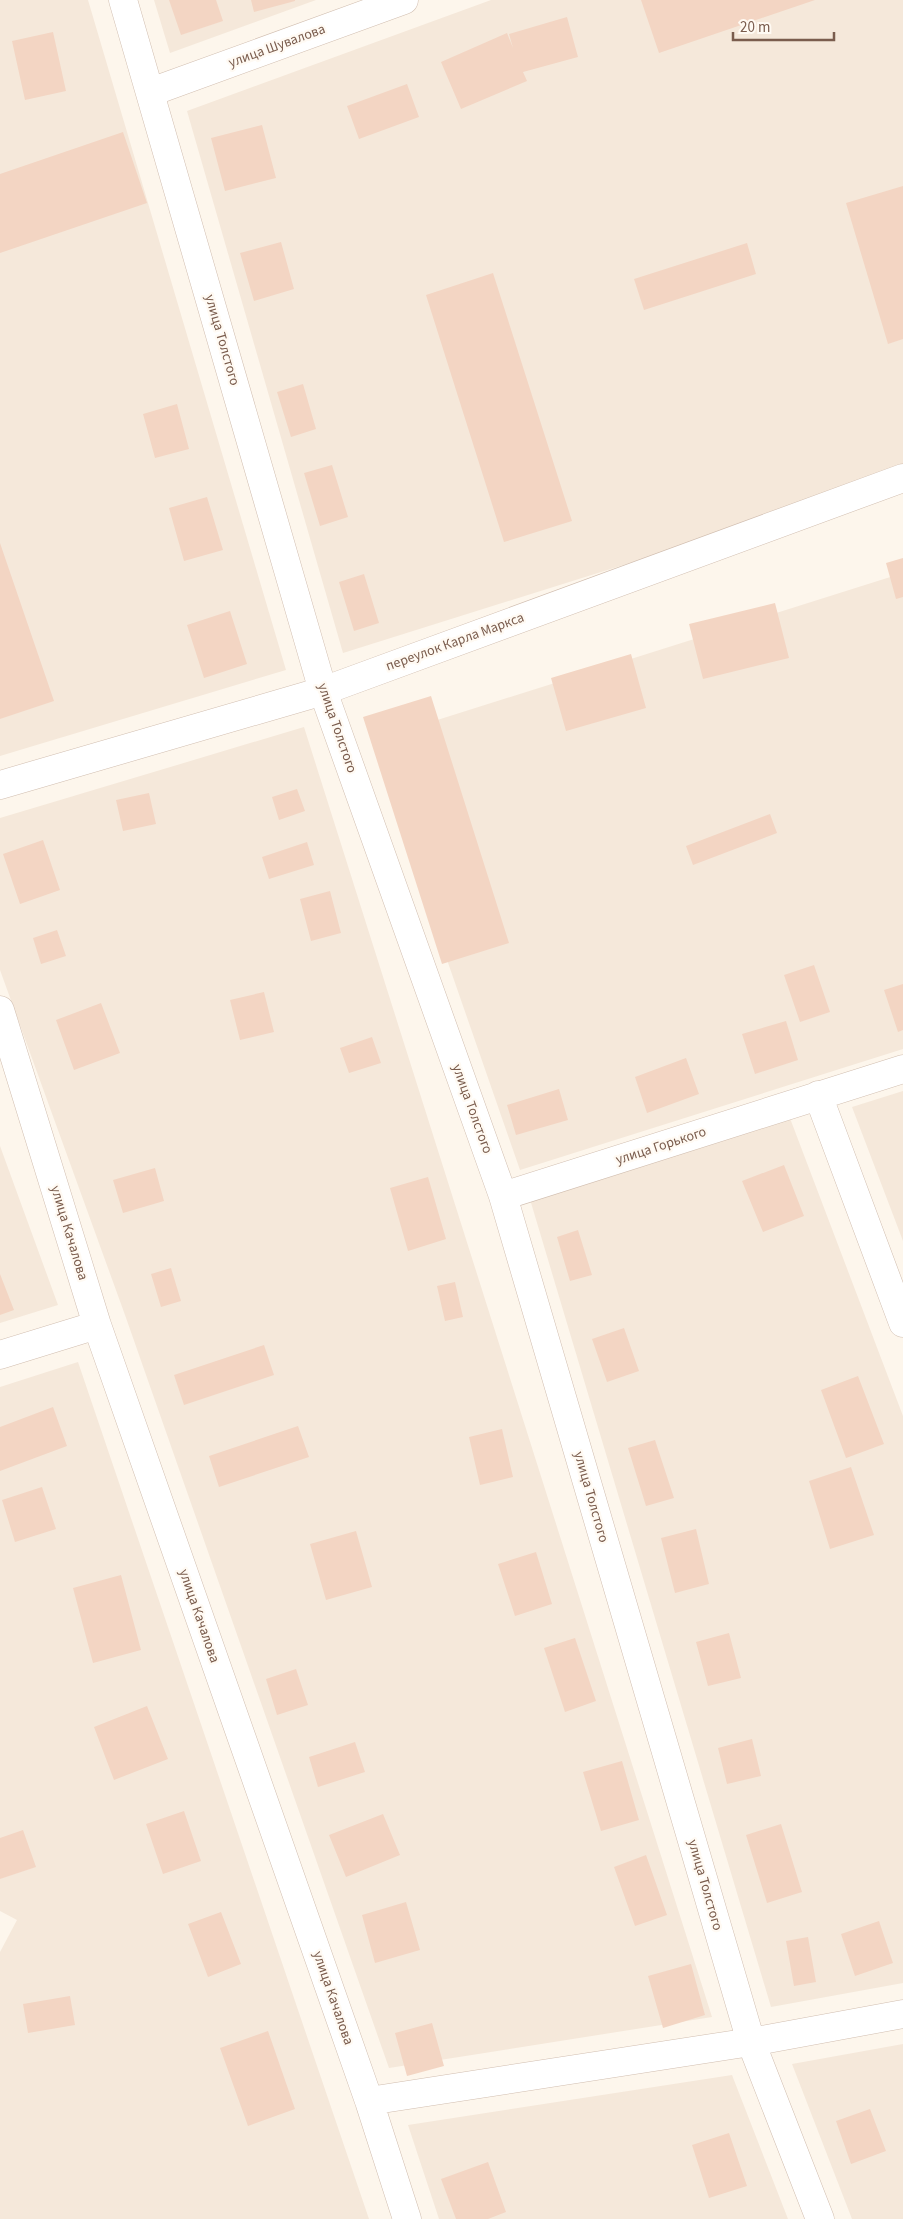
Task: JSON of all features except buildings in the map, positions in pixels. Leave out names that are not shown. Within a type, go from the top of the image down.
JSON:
[{"type":"street","name":"улица Толстого","points":[[123,0],[323,691],[503,1196],[751,2042],[820,2219]]},
{"type":"street","name":"улица Шувалова","points":[[151,92],[404,0]]},
{"type":"street","name":"переулок Карла Маркса","points":[[0,785],[323,691],[903,478]]},
{"type":"street","name":"улица Качалова","points":[[0,1010],[97,1325],[369,2101],[407,2219]]},
{"type":"street","name":"улица Горького","points":[[503,1196],[903,1069]]},
{"type":"street","points":[[818,1095],[903,1322]]},
{"type":"street","points":[[0,1354],[97,1325]]},
{"type":"street","points":[[369,2101],[751,2042],[903,2014]]},
{"type":"shaded area","points":[[0,0],[88,0],[286,670],[0,756]]},
{"type":"shaded area","points":[[154,0],[316,0],[170,53]]},
{"type":"shaded area","points":[[491,0],[903,0],[903,477],[343,653],[187,111]]},
{"type":"shaded area","points":[[903,573],[903,1049],[520,1170],[371,741]]},
{"type":"shaded area","points":[[304,727],[712,2017],[389,2068],[125,1315],[0,970],[0,818]]},
{"type":"shaded area","points":[[903,1091],[903,1241],[852,1107]]},
{"type":"shaded area","points":[[788,1113],[903,1416],[903,1983],[771,2007],[529,1196]]},
{"type":"shaded area","points":[[0,1146],[58,1305],[0,1323]]},
{"type":"shaded area","points":[[78,1362],[369,2219],[0,2219],[0,1952],[17,1920],[0,1911],[0,1387]]},
{"type":"shaded area","points":[[903,2044],[903,2219],[852,2219],[792,2064]]},
{"type":"shaded area","points":[[732,2075],[788,2219],[439,2219],[408,2125]]}]
